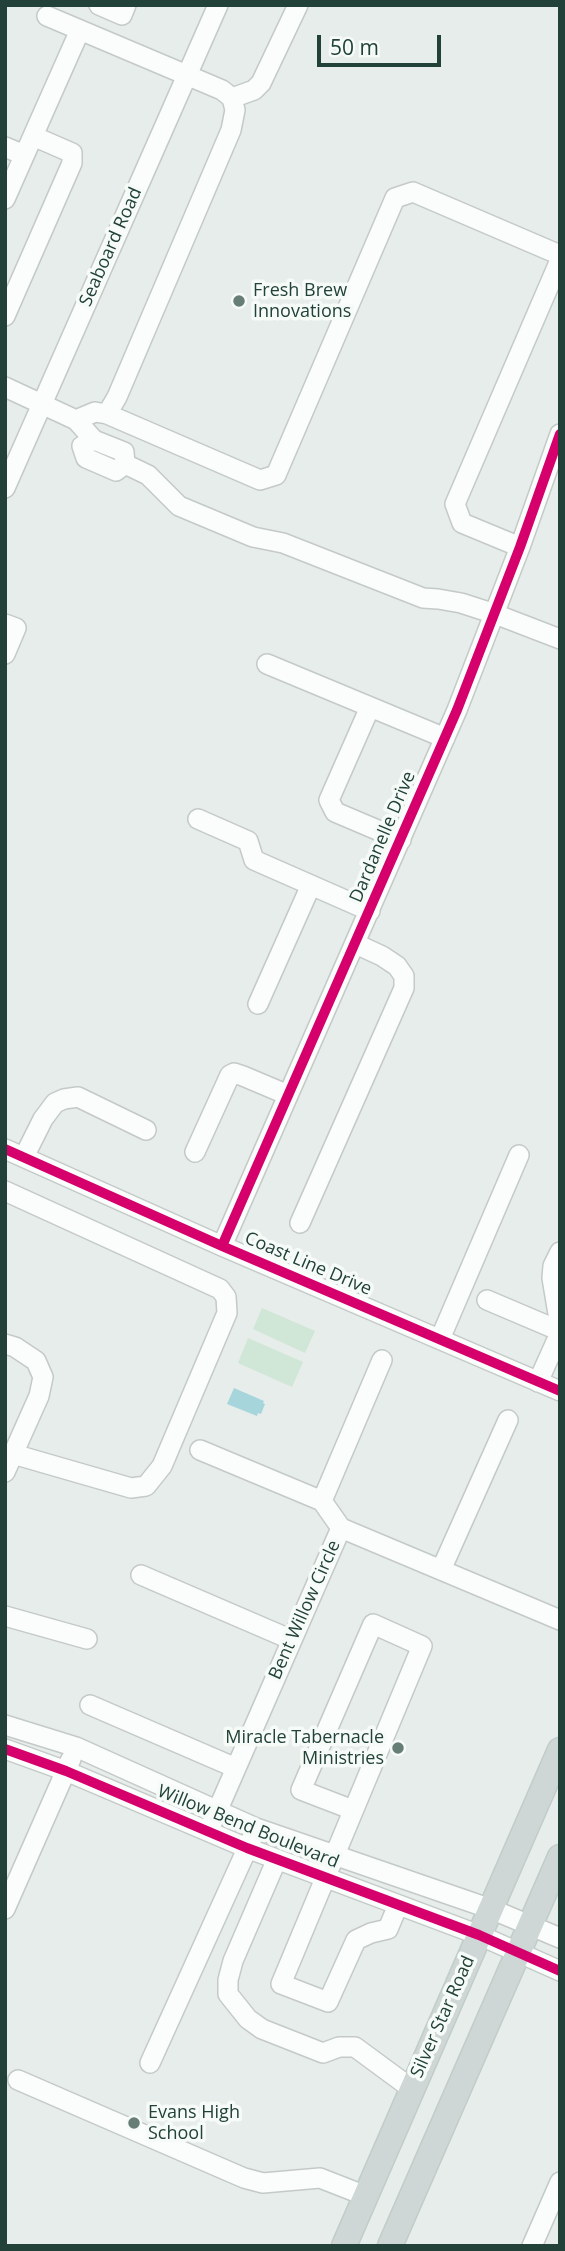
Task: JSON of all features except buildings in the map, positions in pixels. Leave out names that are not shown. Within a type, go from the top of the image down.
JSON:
[{"type":"main road","name":"Silver Star Road","points":[[344,2246],[560,1750]]},
{"type":"main road","points":[[390,2246],[560,1857]]},
{"type":"street","points":[[99,5],[124,10],[111,42]]},
{"type":"street","name":"Seaboard Road","points":[[5,488],[218,5]]},
{"type":"street","points":[[232,99],[254,90],[261,83],[298,5]]},
{"type":"street","points":[[47,16],[222,90],[232,99],[235,110],[231,130],[117,397],[107,414]]},
{"type":"street","points":[[5,199],[80,30]]},
{"type":"street","points":[[5,316],[72,163],[72,153],[33,136]]},
{"type":"street","points":[[5,147],[24,155]]},
{"type":"street","points":[[76,420],[95,412],[107,414],[261,480],[276,475],[396,198],[413,192],[560,255]]},
{"type":"street","points":[[520,547],[463,523],[455,504],[560,260]]},
{"type":"street","points":[[5,387],[76,420],[94,440],[124,452],[125,464],[148,475],[179,506],[253,537],[283,543],[423,598],[461,603],[560,639]]},
{"type":"street","name":"Dardanelle Drive","points":[[222,1246],[445,738],[495,614],[560,434]]},
{"type":"street","points":[[5,624],[16,628],[5,654]]},
{"type":"street","points":[[267,664],[445,738]]},
{"type":"street","points":[[370,707],[329,800],[335,812],[401,840]]},
{"type":"street","points":[[198,818],[248,841],[254,860],[370,911]]},
{"type":"street","points":[[258,1003],[311,885]]},
{"type":"street","points":[[300,1223],[404,988],[404,976],[397,966],[356,944]]},
{"type":"street","points":[[195,1152],[230,1075],[234,1073],[243,1076],[288,1095]]},
{"type":"street","points":[[24,1157],[43,1119],[55,1103],[64,1099],[78,1097],[146,1130]]},
{"type":"street","name":"Coast Line Drive","points":[[5,1149],[222,1246],[560,1391]]},
{"type":"street","points":[[440,1339],[519,1155]]},
{"type":"street","points":[[5,1191],[220,1289],[226,1297],[227,1313],[162,1466],[146,1486],[131,1488],[9,1463],[39,1396],[43,1377],[36,1361],[15,1347],[5,1344]]},
{"type":"street","points":[[560,1252],[553,1266],[552,1278],[560,1325]]},
{"type":"street","points":[[487,1300],[560,1332],[538,1382]]},
{"type":"street","points":[[322,1501],[382,1360]]},
{"type":"street","points":[[441,1570],[508,1420]]},
{"type":"street","points":[[200,1450],[322,1501],[341,1528]]},
{"type":"street","name":"Bent Willow Circle","points":[[208,1832],[341,1528],[560,1620]]},
{"type":"street","points":[[141,1575],[292,1640]]},
{"type":"street","points":[[5,1616],[87,1639]]},
{"type":"street","points":[[353,1810],[301,1790],[373,1624],[422,1646],[281,1984],[328,2002],[356,1940],[387,1929],[398,1905]]},
{"type":"street","points":[[90,1705],[236,1768]]},
{"type":"street","name":"Willow Bend Boulevard","points":[[5,1725],[76,1747],[256,1828],[491,1909],[560,1938]]},
{"type":"street","points":[[5,1909],[76,1747]]},
{"type":"street","name":"Willow Bend Boulevard","points":[[5,1749],[66,1771],[247,1848],[479,1935],[560,1971]]},
{"type":"street","points":[[149,2063],[256,1828]]},
{"type":"street","points":[[277,1859],[233,1961],[228,1994],[248,2019],[262,2029],[323,2053],[339,2047],[355,2047],[412,2089]]},
{"type":"street","points":[[18,2080],[244,2178],[263,2183],[320,2178],[366,2196]]},
{"type":"street","points":[[532,2246],[560,2182]]},
{"type":"green space","points":[[262,1308],[315,1331],[305,1353],[253,1329]]},
{"type":"green space","points":[[248,1338],[303,1362],[292,1387],[238,1363]]},
{"type":"water","points":[[234,1388],[264,1401],[261,1414],[258,1413],[257,1416],[227,1404]]},
{"type":"cycle path","points":[[222,1246],[457,710],[560,434]]},
{"type":"cycle path","points":[[5,1149],[222,1246],[560,1391]]},
{"type":"cycle path","points":[[5,1749],[66,1771],[247,1848],[479,1935],[560,1971]]},
{"type":"place","name":"Fresh Brew Innovations","points":[[239,301]]},
{"type":"place","name":"Miracle Tabernacle Ministries","points":[[398,1748]]},
{"type":"place","name":"Evans High School","points":[[134,2123]]}]
